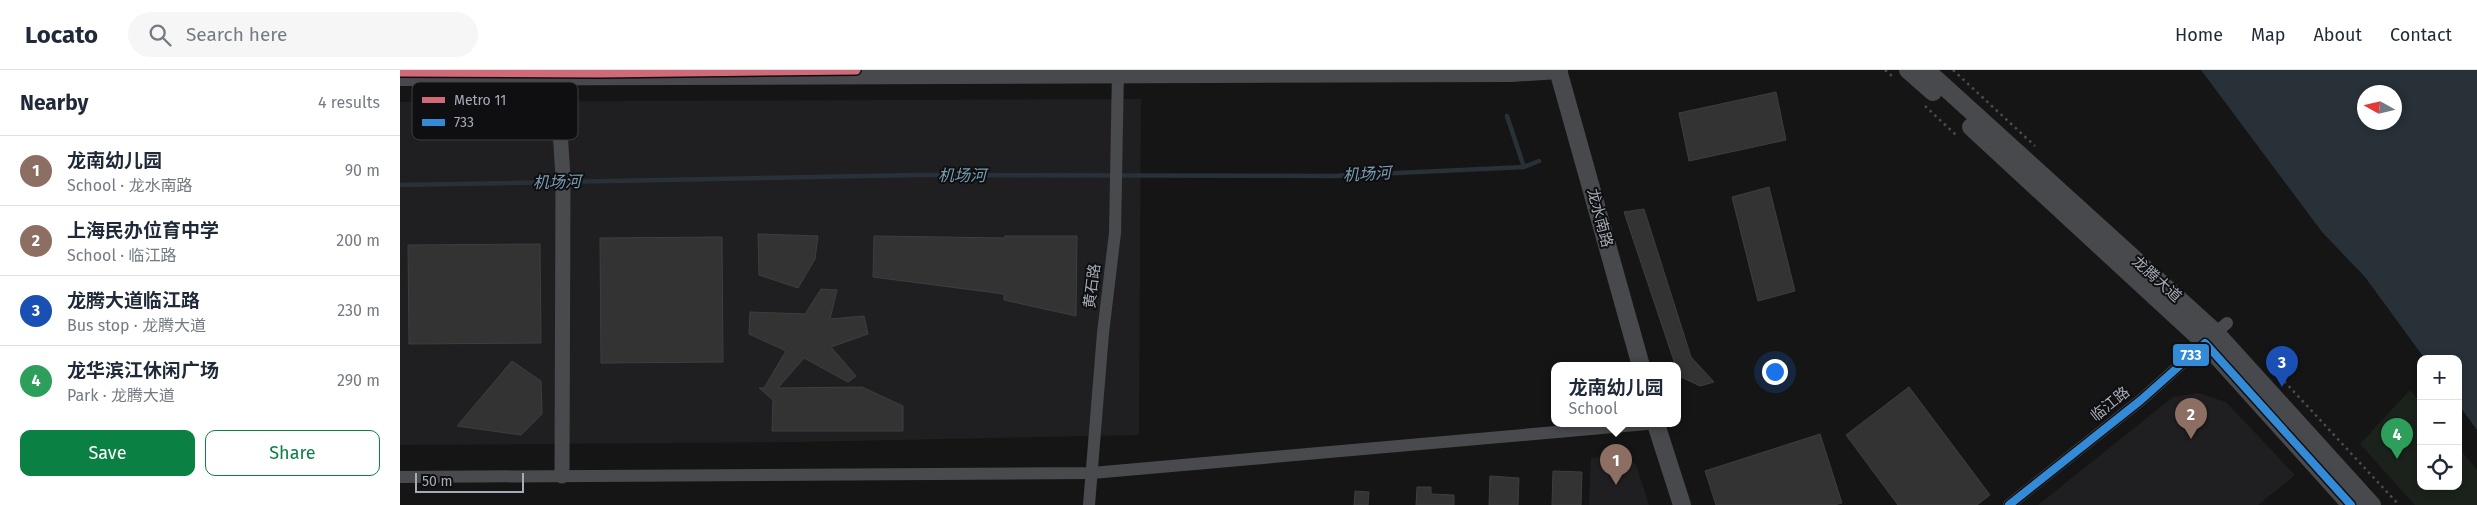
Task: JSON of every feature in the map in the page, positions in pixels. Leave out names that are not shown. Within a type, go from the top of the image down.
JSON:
[{"type":"main road","points":[[400,77],[556,74],[1511,73],[1559,70]]},
{"type":"main road","name":"龙水南路","points":[[1559,70],[1640,362]]},
{"type":"main road","name":"龙腾大道","points":[[1908,70],[2216,333],[2351,505]]},
{"type":"main road","name":"龙腾大道","points":[[1926,70],[2216,333],[2372,505]]},
{"type":"main road","points":[[1657,427],[1682,505]]},
{"type":"street","name":"黄石路","points":[[1089,505],[1103,333],[1115,233],[1118,72]]},
{"type":"street","points":[[560,140],[563,181],[562,476]]},
{"type":"street","name":"临江路","points":[[2009,505],[2141,400],[2216,333]]},
{"type":"street","points":[[400,477],[1092,473],[1613,427]]},
{"type":"shaded area","points":[[2201,70],[2477,70],[2477,430],[2462,409],[2462,355],[2422,355],[2365,277],[2322,232]]},
{"type":"shaded area","points":[[1141,99],[1139,435],[800,442],[400,445],[400,102],[412,102],[412,140],[578,140],[578,101]]},
{"type":"shaded area","points":[[2410,390],[2417,398],[2417,490],[2462,490],[2462,452],[2477,470],[2477,505],[2415,505],[2360,444]]},
{"type":"shaded area","points":[[2198,393],[2226,402],[2295,475],[2258,505],[2038,505],[2173,397]]},
{"type":"shaded area","points":[[1623,455],[1636,465],[1649,505],[1589,505],[1591,458]]},
{"type":"building","points":[[1776,92],[1786,140],[1689,161],[1679,113]]},
{"type":"building","points":[[1769,187],[1795,291],[1758,301],[1732,197]]},
{"type":"building","points":[[1644,209],[1691,357],[1714,382],[1700,386],[1681,377],[1681,362],[1674,362],[1624,212]]},
{"type":"building","points":[[758,234],[818,236],[815,259],[798,288],[759,275]]},
{"type":"building","points":[[874,236],[1005,238],[1005,236],[1077,236],[1076,316],[1004,300],[1004,294],[873,277]]},
{"type":"building","points":[[722,237],[723,362],[601,363],[600,238]]},
{"type":"building","points":[[540,244],[541,343],[409,344],[408,245]]},
{"type":"building","points":[[821,289],[837,290],[830,319],[864,316],[868,334],[831,347],[856,376],[848,382],[804,358],[778,388],[862,387],[903,406],[903,431],[772,431],[773,400],[759,388],[764,388],[786,351],[749,334],[750,312],[805,314]]},
{"type":"building","points":[[512,361],[541,381],[542,414],[521,435],[457,426]]},
{"type":"building","points":[[1909,387],[1990,495],[1977,505],[1898,505],[1846,435]]},
{"type":"building","points":[[1820,434],[1842,503],[1834,505],[1716,505],[1705,471]]},
{"type":"building","points":[[1553,471],[1582,472],[1581,505],[1552,505]]},
{"type":"building","points":[[1490,476],[1519,478],[1518,505],[1489,505]]},
{"type":"building","points":[[1417,487],[1431,487],[1431,494],[1454,495],[1454,505],[1416,505]]},
{"type":"building","points":[[1355,491],[1369,492],[1368,505],[1354,505]]},
{"type":"waterway","name":"机场河","points":[[1507,116],[1524,167]]},
{"type":"waterway","name":"机场河","points":[[400,185],[918,175],[1334,176],[1524,167],[1539,161]]},
{"type":"metro line","name":"11","points":[[400,72],[600,73],[856,70]]},
{"type":"transit line","name":"733","points":[[2009,505],[2141,400],[2205,343],[2351,505]]},
{"type":"place","name":"龙腾大道临江路","points":[[2282,387]]},
{"type":"place","name":"上海民办位育中学","points":[[2191,439]]},
{"type":"place","name":"龙华滨江休闲广场","points":[[2397,459]]},
{"type":"place","name":"龙南幼儿园","points":[[1616,485]]}]
